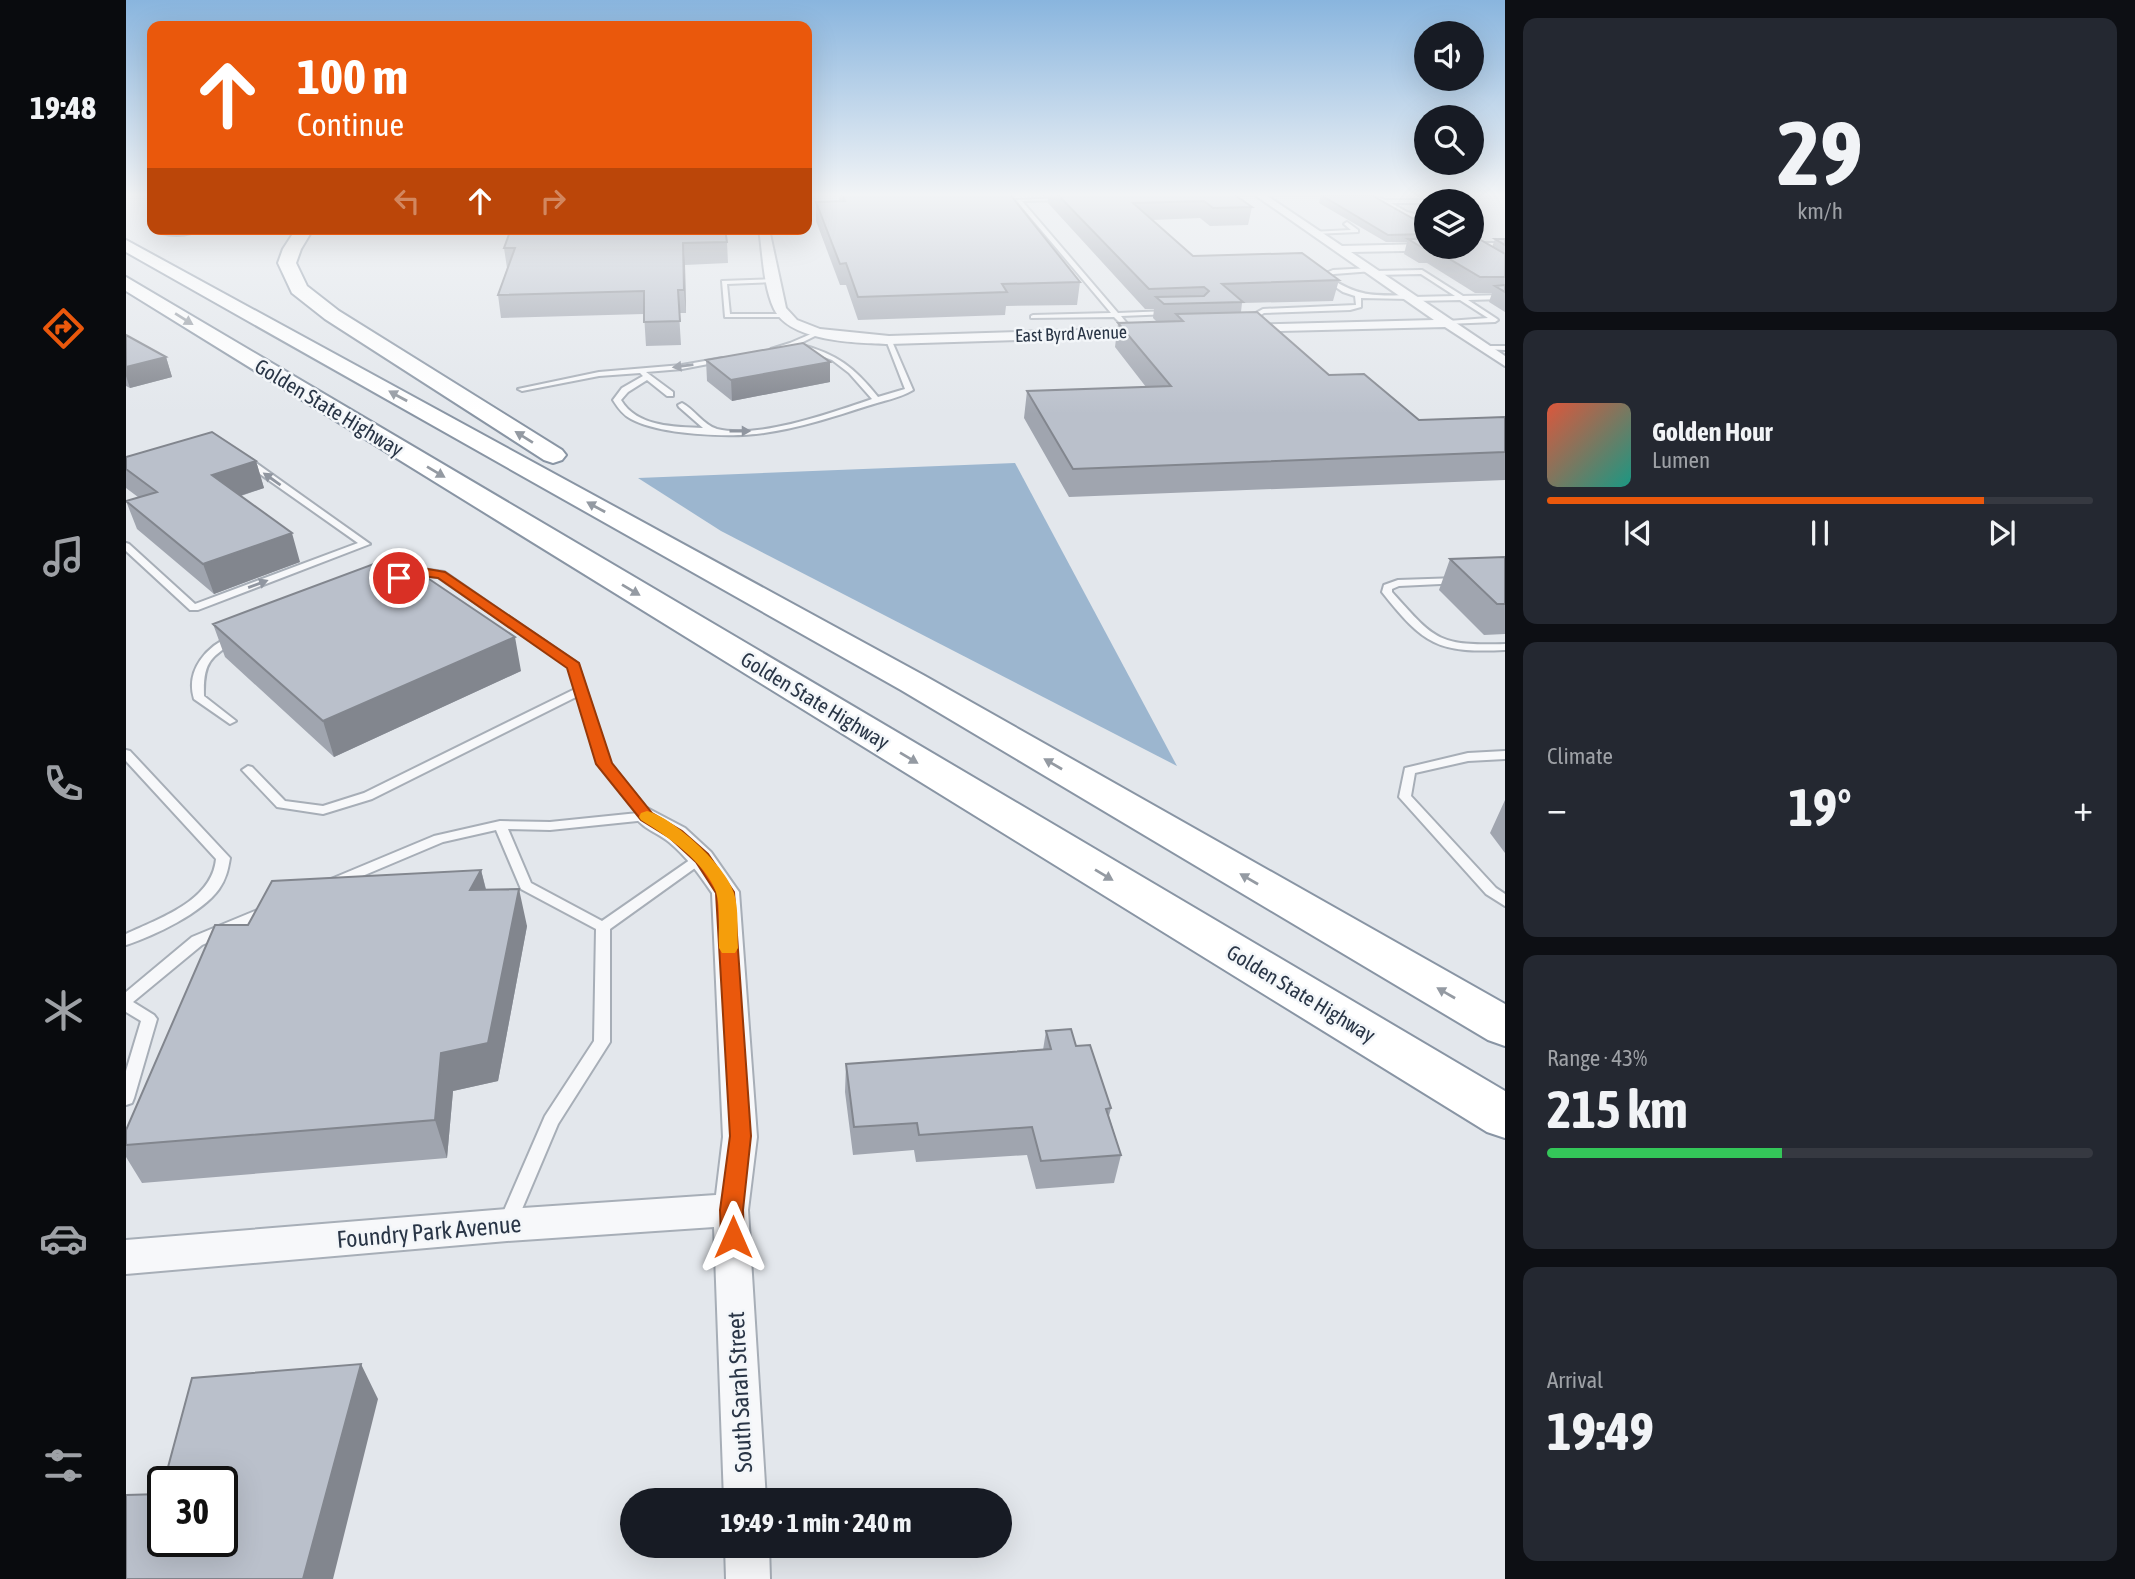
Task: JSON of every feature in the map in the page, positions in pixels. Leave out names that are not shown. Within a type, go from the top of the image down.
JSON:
[{"type":"highway","name":"Golden State Highway","points":[[197,267],[1505,1027]]},
{"type":"highway","points":[[290,267],[299,289],[332,315],[913,683]]},
{"type":"highway","name":"Golden State Highway","points":[[126,283],[1505,1117]]},
{"type":"highway","points":[[126,308],[190,342],[314,399]]},
{"type":"street","points":[[771,267],[779,307],[784,316],[798,325],[820,332]]},
{"type":"street","points":[[1364,267],[1505,362]]},
{"type":"street","points":[[1224,330],[1448,323]]},
{"type":"street","name":"East Byrd Avenue","points":[[820,332],[889,340],[1158,332]]},
{"type":"street","name":"South Sarah Street","points":[[647,816],[676,834],[702,858],[725,892],[740,1136],[731,1210],[744,1488]]},
{"type":"street","name":"Foundry Park Avenue","points":[[126,1257],[507,1225],[731,1210]]},
{"type":"street","points":[[747,1558],[748,1579]]},
{"type":"lane","points":[[1075,267],[1131,332]]},
{"type":"lane","points":[[1505,297],[1462,298],[1358,297],[1348,294],[1322,276],[1334,272],[1422,272],[1462,298],[1505,327]]},
{"type":"lane","points":[[774,280],[724,282],[727,316],[784,316]]},
{"type":"lane","points":[[1265,329],[1256,321],[1256,315],[1264,311],[1350,308],[1359,306],[1358,297]]},
{"type":"lane","points":[[1032,317],[1172,313]]},
{"type":"lane","points":[[1448,323],[1495,320]]},
{"type":"lane","points":[[767,351],[792,345],[820,332]]},
{"type":"lane","points":[[648,376],[625,390],[617,400],[620,409],[633,417],[674,429],[776,429],[909,390],[889,340]]},
{"type":"lane","points":[[792,345],[825,353],[839,360],[876,400]]},
{"type":"lane","points":[[1485,348],[1505,348]]},
{"type":"lane","points":[[522,388],[599,374],[730,359]]},
{"type":"lane","points":[[640,370],[670,394]]},
{"type":"lane","points":[[682,405],[712,431]]},
{"type":"lane","points":[[126,547],[194,608],[365,544],[240,456]]},
{"type":"lane","points":[[399,578],[422,572],[441,574],[574,666],[604,764],[647,816]]},
{"type":"lane","points":[[1465,580],[1398,583],[1387,587],[1387,592],[1429,639],[1461,649],[1505,647]]},
{"type":"lane","points":[[230,721],[198,697],[197,672],[207,654],[248,633]]},
{"type":"lane","points":[[248,770],[281,804],[323,810],[368,796],[581,690]]},
{"type":"lane","points":[[126,754],[223,858],[225,872],[211,893],[126,940]]},
{"type":"lane","points":[[1505,755],[1468,757],[1409,771],[1405,797],[1491,891],[1505,901]]},
{"type":"lane","points":[[325,887],[439,839],[500,825],[550,826],[647,816]]},
{"type":"lane","points":[[500,825],[526,886],[603,927]]},
{"type":"lane","points":[[603,927],[702,858]]},
{"type":"lane","points":[[126,1098],[149,1019],[126,1002],[197,940],[287,903]]},
{"type":"lane","points":[[507,1225],[551,1121],[603,1042],[603,927]]},
{"type":"water","points":[[1015,463],[1177,766],[721,531],[638,478]]},
{"type":"building","points":[[508,267],[684,267],[684,290],[678,290],[680,321],[644,322],[644,291],[498,295]]},
{"type":"building","points":[[847,267],[1068,267],[1080,282],[1002,284],[1007,292],[858,297]]},
{"type":"building","points":[[1127,267],[1321,267],[1339,280],[1222,284],[1243,302],[1164,304],[1156,297],[1204,296],[1209,291],[1204,287],[1149,289]]},
{"type":"building","points":[[1463,267],[1505,267],[1505,277],[1480,277]]},
{"type":"building","points":[[1505,285],[1505,292],[1495,286]]},
{"type":"building","points":[[1257,312],[1329,375],[1364,374],[1419,420],[1505,417],[1505,452],[1073,469],[1027,391],[1171,386],[1118,323],[1183,321],[1176,314]]},
{"type":"building","points":[[126,335],[166,357],[126,367]]},
{"type":"building","points":[[803,343],[830,362],[731,380],[706,360]]},
{"type":"building","points":[[212,432],[256,461],[212,475],[292,533],[203,564],[126,501],[157,492],[126,469],[126,457]]},
{"type":"building","points":[[395,556],[515,637],[323,721],[213,624]]},
{"type":"building","points":[[1505,557],[1505,604],[1497,604],[1450,559]]},
{"type":"building","points":[[481,870],[470,890],[519,889],[488,1043],[441,1053],[435,1120],[126,1145],[126,1130],[215,925],[248,925],[272,881]]},
{"type":"building","points":[[1071,1029],[1076,1046],[1090,1045],[1111,1108],[1106,1109],[1121,1155],[1041,1161],[1032,1127],[919,1135],[917,1123],[854,1127],[846,1064],[1051,1049],[1046,1031]]},
{"type":"building","points":[[361,1364],[303,1579],[126,1579],[126,1495],[147,1494],[147,1557],[238,1557],[238,1466],[168,1466],[192,1378]]},
{"type":"slow traffic","points":[[647,817],[676,834],[702,858],[725,892],[729,948]]},
{"type":"route","points":[[399,578],[422,572],[441,574],[574,666],[604,764],[647,816],[676,834],[702,858],[725,892],[740,1136],[731,1210],[733,1237]]}]
